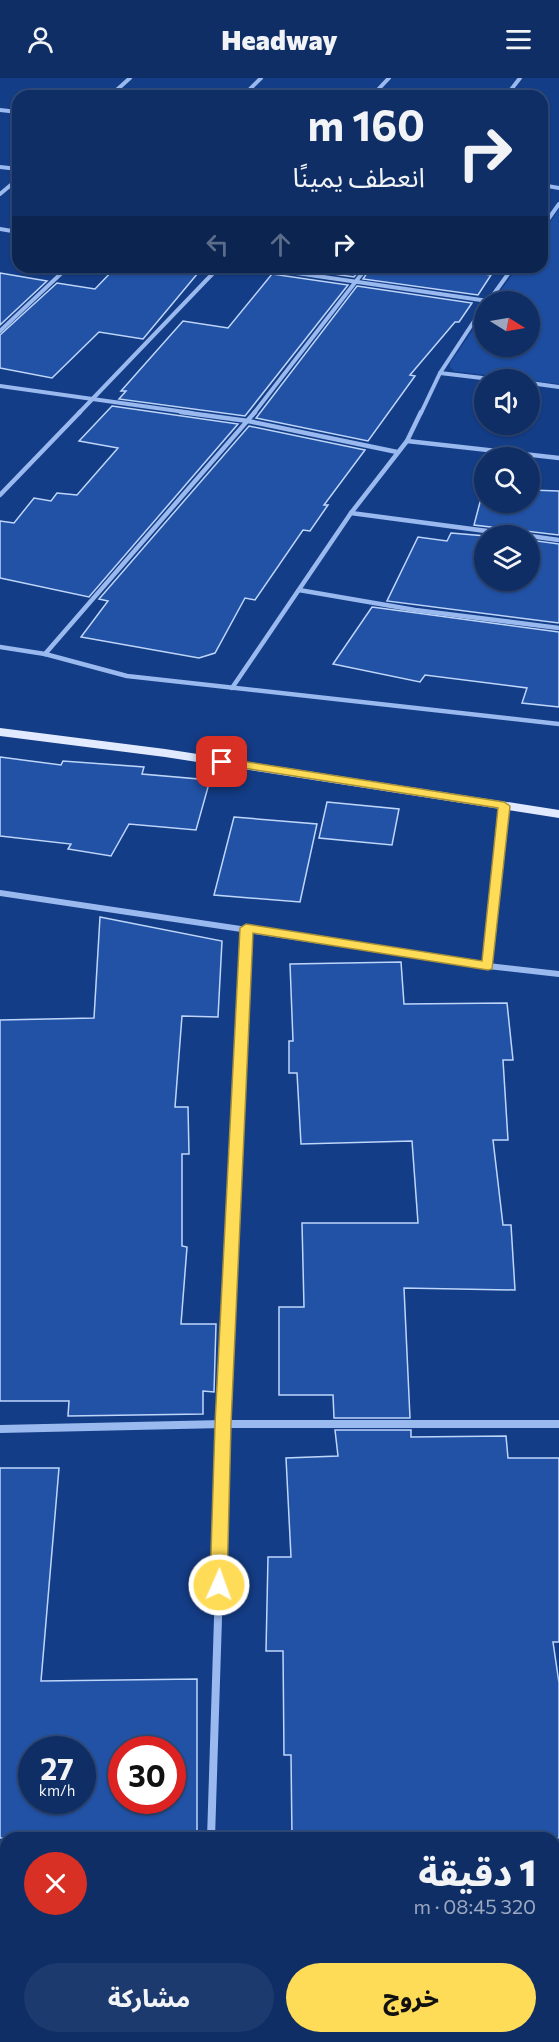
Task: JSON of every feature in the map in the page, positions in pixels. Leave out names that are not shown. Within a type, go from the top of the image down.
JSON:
[{"type":"main road","points":[[0,732],[165,753],[559,814]]},
{"type":"street","points":[[117,90],[130,78]]},
{"type":"street","points":[[249,90],[261,78]]},
{"type":"street","points":[[378,90],[389,78]]},
{"type":"street","points":[[511,90],[520,78]]},
{"type":"street","points":[[0,194],[12,184]]},
{"type":"street","points":[[548,220],[559,204]]},
{"type":"street","points":[[0,331],[62,273]]},
{"type":"street","points":[[0,495],[213,273]]},
{"type":"street","points":[[295,273],[474,299]]},
{"type":"street","points":[[45,654],[248,421],[362,273]]},
{"type":"street","points":[[495,291],[509,273]]},
{"type":"street","points":[[232,688],[351,513],[396,452],[407,441],[440,373],[474,321]]},
{"type":"street","points":[[440,373],[474,377]]},
{"type":"street","points":[[540,384],[559,387]]},
{"type":"street","points":[[0,386],[248,421],[396,452]]},
{"type":"street","points":[[407,441],[559,458]]},
{"type":"street","points":[[351,513],[474,529]]},
{"type":"street","points":[[540,537],[559,540]]},
{"type":"street","points":[[299,590],[416,610],[559,628]]},
{"type":"street","points":[[0,647],[45,654],[127,676],[559,724]]},
{"type":"street","points":[[488,966],[504,806]]},
{"type":"street","points":[[0,893],[488,966],[559,974]]},
{"type":"street","points":[[212,1832],[223,1424],[246,928]]},
{"type":"street","points":[[0,1429],[223,1424],[559,1424]]},
{"type":"shaded area","points":[[559,209],[559,384],[540,382],[540,369],[474,369],[474,373],[454,371],[450,367],[450,363],[474,328],[474,357],[540,357],[540,291],[500,291],[514,273],[548,273],[548,225]]},
{"type":"building","points":[[0,273],[47,281],[0,325]]},
{"type":"building","points":[[110,273],[198,273],[143,339],[99,332],[52,378],[0,368],[0,335],[57,283],[95,289]]},
{"type":"building","points":[[326,273],[357,273],[354,277]]},
{"type":"building","points":[[367,273],[491,275],[481,291],[474,291],[474,294],[363,279]]},
{"type":"building","points":[[272,274],[348,285],[245,416],[119,399],[126,391],[121,391],[183,321],[228,328]]},
{"type":"building","points":[[357,286],[472,303],[459,322],[455,322],[410,375],[415,376],[368,441],[256,418]]},
{"type":"building","points":[[112,406],[238,424],[89,597],[0,578],[0,521],[14,523],[34,498],[51,501],[57,493],[77,495],[118,448],[79,441]]},
{"type":"building","points":[[249,426],[365,450],[324,505],[328,505],[310,531],[303,530],[255,600],[245,598],[215,653],[199,658],[81,637],[108,601],[99,599]]},
{"type":"building","points":[[540,490],[559,491],[559,535],[540,533],[540,525],[474,525],[477,513],[540,513]]},
{"type":"building","points":[[451,533],[474,535],[474,591],[540,591],[540,541],[559,544],[559,623],[387,601],[418,537],[447,541]]},
{"type":"building","points":[[372,607],[559,632],[559,707],[522,703],[527,688],[425,675],[420,682],[333,664]]},
{"type":"building","points":[[0,757],[61,765],[63,761],[144,767],[142,774],[210,780],[196,830],[129,824],[111,856],[68,849],[71,844],[0,836]]},
{"type":"building","points":[[327,802],[399,809],[392,845],[319,838]]},
{"type":"building","points":[[234,817],[317,824],[300,902],[214,895]]},
{"type":"building","points":[[100,917],[222,941],[218,1017],[182,1016],[175,1107],[188,1107],[189,1154],[182,1154],[182,1246],[187,1247],[181,1324],[216,1324],[214,1392],[203,1391],[203,1414],[68,1416],[69,1401],[0,1401],[0,1020],[94,1018]]},
{"type":"building","points":[[401,962],[404,1004],[507,1003],[513,1060],[503,1060],[508,1140],[493,1140],[503,1225],[511,1225],[515,1290],[404,1288],[410,1418],[334,1418],[333,1395],[279,1395],[279,1307],[304,1307],[302,1223],[418,1223],[412,1141],[301,1144],[297,1073],[289,1073],[289,1041],[293,1041],[290,964]]},
{"type":"building","points":[[335,1430],[411,1430],[411,1437],[506,1436],[508,1458],[559,1458],[559,1642],[553,1642],[559,1683],[559,1832],[292,1832],[291,1755],[284,1755],[283,1651],[266,1651],[268,1557],[291,1557],[286,1458],[338,1456]]},
{"type":"building","points":[[0,1468],[59,1468],[41,1681],[197,1679],[197,1832],[0,1832]]},
{"type":"route","points":[[219,1585],[223,1424],[246,928],[488,966],[504,806],[222,762]]}]
